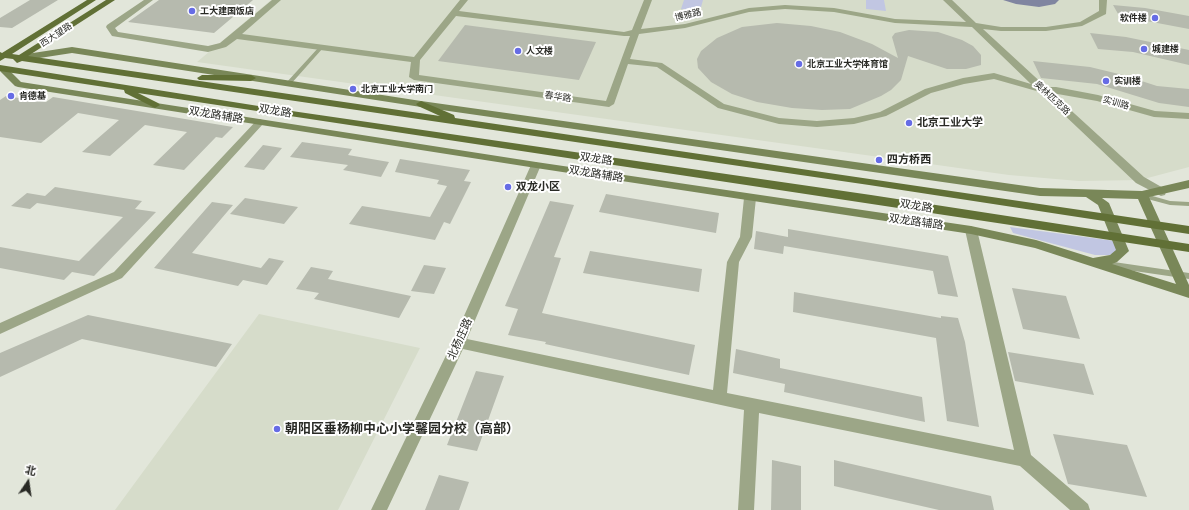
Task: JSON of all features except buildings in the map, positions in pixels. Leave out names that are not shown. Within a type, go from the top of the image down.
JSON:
[{"type":"main road","name":"西大望路","points":[[1,56],[92,0]]},
{"type":"main road","name":"西大望路","points":[[4,72],[20,58],[111,0]]},
{"type":"main road","points":[[20,58],[72,50],[421,104],[1040,192],[1090,195],[1142,195],[1161,192],[1189,184]]},
{"type":"main road","name":"双龙路","points":[[1,56],[869,181],[1189,230]]},
{"type":"main road","name":"双龙路","points":[[4,72],[118,86],[271,111],[871,199],[1189,248]]},
{"type":"main road","name":"双龙路辅路","points":[[4,72],[18,84],[750,198],[971,230],[1036,244],[1188,292]]},
{"type":"main road","points":[[161,78],[251,78]]},
{"type":"main road","points":[[118,86],[155,105]]},
{"type":"main road","points":[[421,104],[465,123]]},
{"type":"main road","points":[[1090,195],[1103,203],[1123,251],[1113,260],[1093,262]]},
{"type":"main road","points":[[1142,195],[1184,276],[1188,292]]},
{"type":"street","points":[[149,0],[110,27],[115,34],[208,49],[222,45],[235,36],[277,0]]},
{"type":"street","points":[[235,36],[416,60],[464,0]]},
{"type":"street","name":"春华路","points":[[416,60],[414,77],[609,104],[648,0]]},
{"type":"street","name":"奥林匹克路","points":[[947,0],[1140,180],[1161,192]]},
{"type":"street","name":"博雅路","points":[[454,13],[624,34],[685,26],[749,10],[785,7],[834,10],[895,21],[974,25],[1001,29],[1046,29],[1082,24],[1103,12],[1103,0]]},
{"type":"street","name":"实训路","points":[[626,61],[659,64],[721,106],[779,121],[809,123],[854,121],[883,114],[928,91],[963,81],[994,76],[1044,90],[1056,90],[1098,98],[1154,114],[1189,116]]},
{"type":"street","points":[[0,330],[118,275],[260,122]]},
{"type":"street","name":"北杨庄路","points":[[379,510],[459,343],[536,165]]},
{"type":"street","points":[[719,399],[733,262],[746,237],[750,198]]},
{"type":"street","points":[[971,230],[1024,459]]},
{"type":"street","points":[[459,343],[719,399],[1024,459],[1082,510]]},
{"type":"street","points":[[746,510],[752,405]]},
{"type":"lane","points":[[288,84],[321,48]]},
{"type":"lane","points":[[1142,195],[1170,203],[1189,204]]},
{"type":"lane","points":[[1093,262],[1184,276]]},
{"type":"shaded area","name":"北京工业大学","points":[[271,0],[1189,0],[1189,167],[1140,180],[1079,181],[1009,175],[197,62]]},
{"type":"shaded area","points":[[684,0],[703,0],[700,11],[681,9]]},
{"type":"shaded area","points":[[866,0],[884,0],[886,11],[866,9]]},
{"type":"shaded area","points":[[1003,0],[1059,0],[1055,4],[1039,7],[1016,4]]},
{"type":"shaded area","points":[[1010,227],[1115,241],[1119,248],[1114,254],[1095,255],[1013,233]]},
{"type":"shaded area","name":"朝阳区垂杨柳中心小学馨园分校（高部）","points":[[259,314],[420,348],[338,510],[115,510]]},
{"type":"place","name":"工大建国饭店","points":[[192,11]]},
{"type":"place","name":"软件楼","points":[[1155,18]]},
{"type":"place","name":"城建楼","points":[[1144,49]]},
{"type":"place","name":"人文楼","points":[[518,51]]},
{"type":"place","name":"北京工业大学体育馆","points":[[799,64]]},
{"type":"place","name":"实训楼","points":[[1106,81]]},
{"type":"place","name":"北京工业大学南门","points":[[353,89]]},
{"type":"place","name":"肯德基","points":[[11,96]]},
{"type":"place","name":"北京工业大学","points":[[909,123]]},
{"type":"place","name":"四方桥西","points":[[879,160]]},
{"type":"place","name":"双龙小区","points":[[508,187]]},
{"type":"place","name":"朝阳区垂杨柳中心小学馨园分校（高部）","points":[[277,429]]}]
